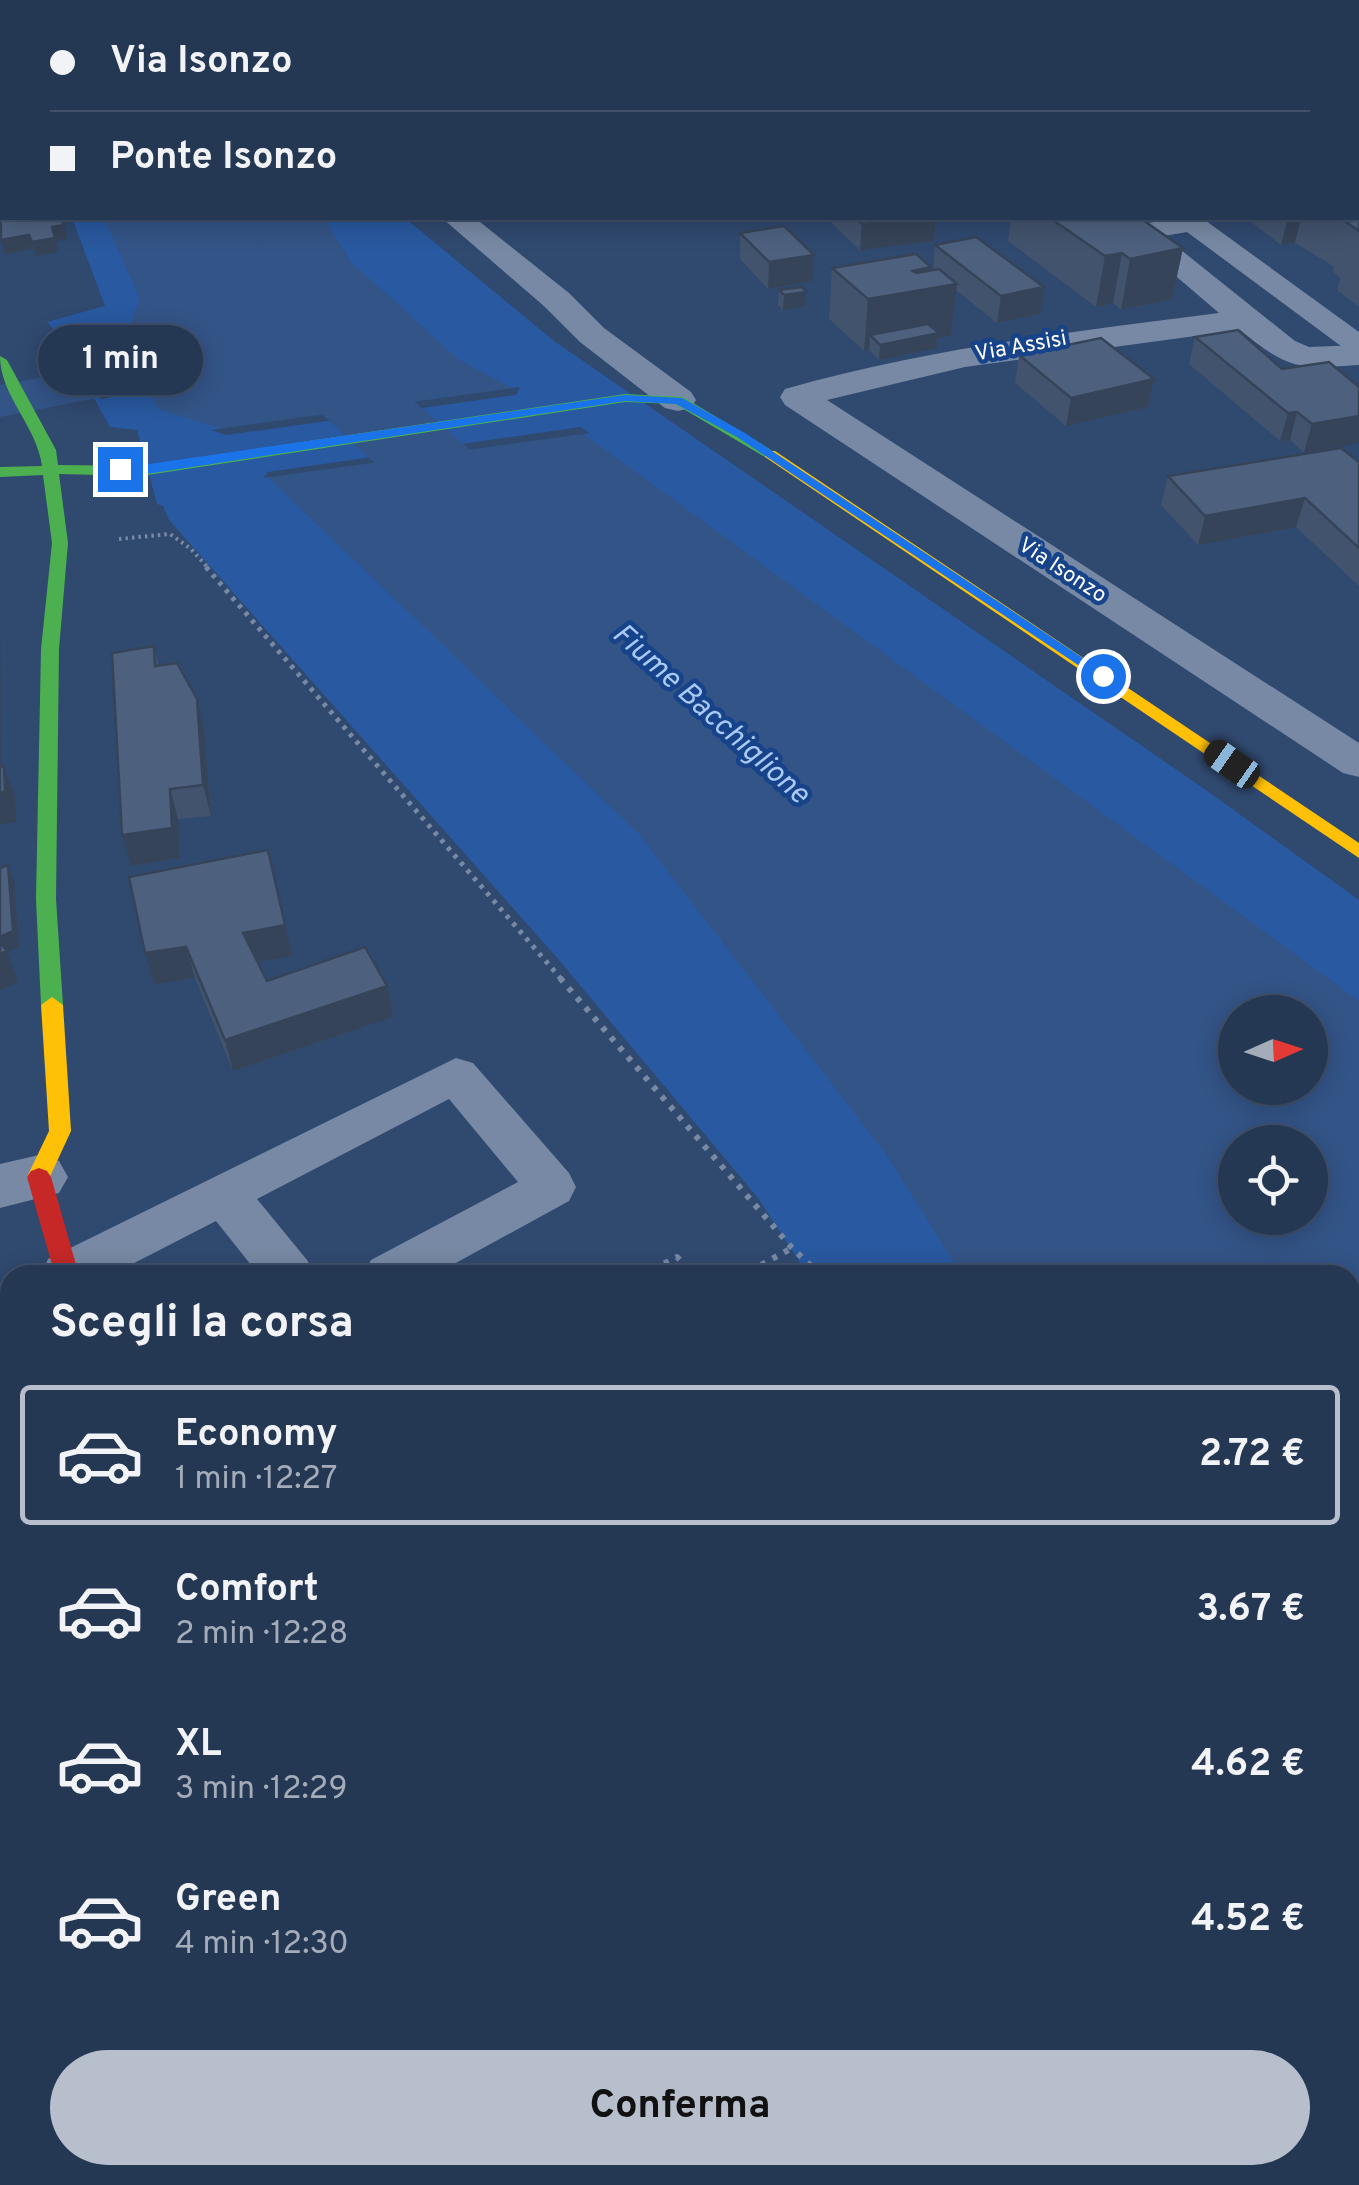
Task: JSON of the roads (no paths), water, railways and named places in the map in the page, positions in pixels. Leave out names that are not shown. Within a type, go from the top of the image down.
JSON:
[{"type":"main road","points":[[0,360],[41,432],[60,542],[50,648],[46,899],[60,1130],[13,1178],[61,1265]]},
{"type":"main road","points":[[0,472],[49,468],[140,471],[598,402],[665,399],[757,446],[1359,852]]},
{"type":"main road","points":[[110,492],[140,471]]},
{"type":"main road","points":[[60,542],[82,517]]},
{"type":"street","points":[[461,222],[508,220]]},
{"type":"street","points":[[461,222],[557,300],[665,399]]},
{"type":"street","points":[[1132,225],[1283,348],[1304,358],[1359,355]]},
{"type":"street","name":"Via Assisi","points":[[798,398],[837,384],[1004,349],[1247,319]]},
{"type":"street","name":"Via Isonzo","points":[[798,398],[1348,747]]},
{"type":"lane","points":[[1132,225],[1192,222],[1359,346]]},
{"type":"lane","points":[[84,1265],[456,1075],[550,1187],[407,1265]]},
{"type":"lane","points":[[223,1194],[281,1265]]},
{"type":"water","points":[[105,220],[325,220],[351,262],[459,360],[516,390],[226,430],[158,409],[129,345],[129,332],[140,299]]},
{"type":"water","points":[[581,432],[1359,1001],[1359,1265],[956,1265],[886,1154],[639,834],[268,477]]},
{"type":"waterway","name":"Fiume Bacchiglione","points":[[206,220],[290,347],[343,386],[561,581]]},
{"type":"waterway","points":[[0,401],[248,354]]}]
